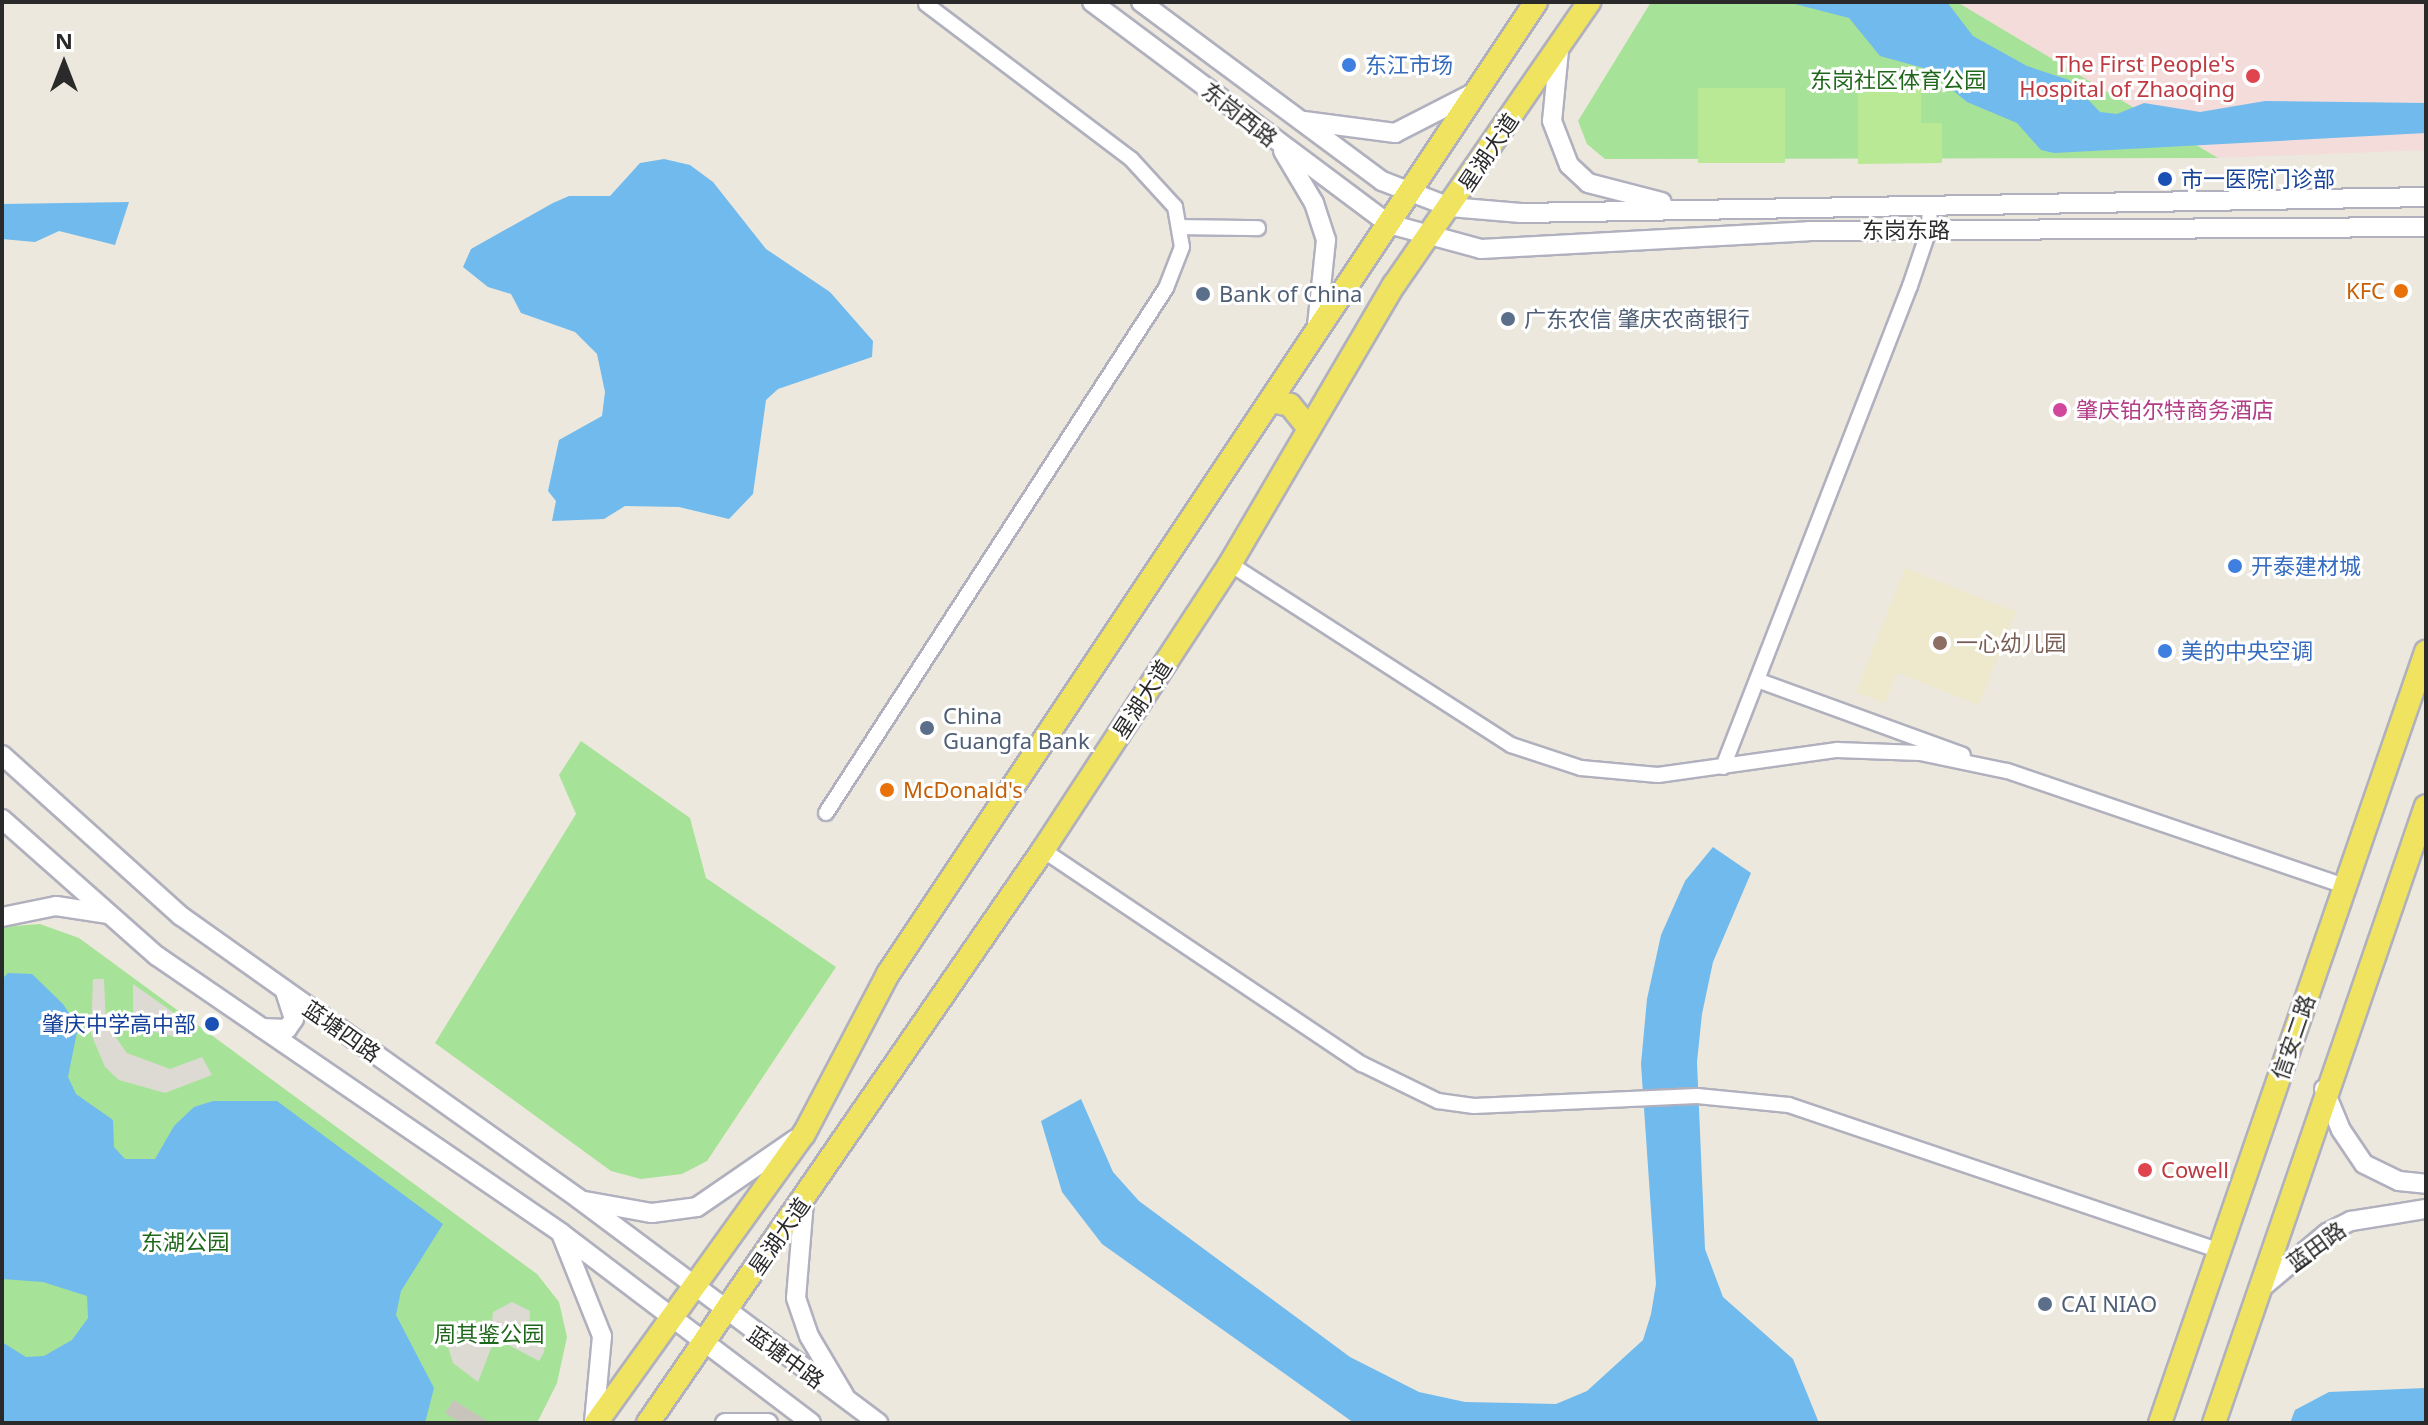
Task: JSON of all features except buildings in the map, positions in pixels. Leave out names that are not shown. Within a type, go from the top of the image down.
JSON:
[{"type":"main road","name":"东岗西路","points":[[1092,2],[1389,224]]},
{"type":"main road","name":"东岗西路","points":[[1141,2],[1294,118],[1409,196]]},
{"type":"main road","name":"星湖大道","points":[[595,1423],[695,1289],[804,1134],[888,974],[1316,332],[1485,86],[1536,2]]},
{"type":"main road","name":"星湖大道","points":[[648,1423],[804,1201],[1043,850],[1230,564],[1307,426],[1427,239],[1589,2]]},
{"type":"main road","points":[[1559,47],[1552,121],[1561,151],[1577,175],[1611,192],[1700,209]]},
{"type":"main road","points":[[1294,118],[1360,133],[1395,133],[1485,86]]},
{"type":"main road","points":[[1238,112],[1255,89]]},
{"type":"main road","points":[[1277,142],[1314,203],[1326,240],[1316,332]]},
{"type":"main road","name":"东岗东路","points":[[1409,196],[1450,207],[1700,209],[2426,197]]},
{"type":"main road","name":"东岗东路","points":[[1389,224],[1427,239],[1481,249],[1929,230],[2426,227]]},
{"type":"main road","points":[[1270,401],[1290,405],[1307,426]]},
{"type":"main road","name":"信安二路","points":[[2160,1423],[2426,652]]},
{"type":"main road","name":"蓝塘四路","points":[[2,755],[181,916],[579,1199],[695,1289]]},
{"type":"main road","points":[[2214,1423],[2324,1089],[2426,806]]},
{"type":"main road","name":"蓝塘四路","points":[[2,819],[108,914],[256,1026],[561,1233],[673,1318]]},
{"type":"main road","points":[[2,917],[56,906],[108,914]]},
{"type":"main road","points":[[256,1026],[287,1029],[295,1010],[282,988]]},
{"type":"main road","points":[[2324,1089],[2341,1130],[2364,1164],[2399,1181],[2426,1184]]},
{"type":"main road","points":[[579,1199],[652,1213],[697,1207],[804,1134]]},
{"type":"main road","points":[[804,1201],[796,1298],[809,1336],[847,1401]]},
{"type":"main road","name":"蓝田路","points":[[2259,1290],[2327,1233],[2351,1221],[2426,1209]]},
{"type":"main road","points":[[561,1233],[602,1336],[595,1423]]},
{"type":"main road","name":"蓝塘中路","points":[[695,1289],[878,1423]]},
{"type":"main road","name":"蓝塘中路","points":[[673,1318],[811,1423]]},
{"type":"main road","points":[[725,1423],[768,1423]]},
{"type":"street","points":[[826,813],[1177,270],[1182,227],[1161,188],[1131,159],[926,4]]},
{"type":"street","points":[[1723,767],[1929,230],[1930,206]]},
{"type":"street","points":[[1182,227],[1258,228]]},
{"type":"street","points":[[1230,564],[1511,745],[1581,768],[1658,775],[1837,750],[1920,753],[2007,771]]},
{"type":"street","points":[[1757,680],[2007,771],[2345,886]]},
{"type":"street","points":[[1043,850],[1407,1090],[1474,1106],[1697,1096],[1755,1099],[1833,1116],[2220,1251]]},
{"type":"shaded area","name":"The First People's Hospital of Zhaoqing","points":[[1957,2],[2426,2],[2426,150],[2218,158]]},
{"type":"shaded area","name":"一心幼儿园","points":[[1905,568],[2016,612],[1979,705],[1897,673],[1885,703],[1856,692]]},
{"type":"shaded area","points":[[93,979],[104,979],[106,1024],[127,1053],[170,1069],[202,1057],[212,1075],[165,1093],[119,1080],[105,1067],[91,1034]]},
{"type":"shaded area","points":[[133,984],[196,1028],[177,1037],[147,1030],[133,1014]]},
{"type":"shaded area","points":[[512,1302],[530,1311],[529,1337],[546,1335],[544,1352],[539,1361],[495,1338],[478,1382],[453,1363],[445,1337],[491,1331],[493,1312]]},
{"type":"green space","name":"东岗社区体育公园","points":[[1651,2],[1957,2],[2218,158],[1605,159],[1587,144],[1578,121]]},
{"type":"green space","points":[[1858,84],[1921,84],[1921,123],[1942,123],[1942,163],[1858,164]]},
{"type":"green space","points":[[1698,88],[1785,88],[1785,163],[1698,163]]},
{"type":"green space","points":[[581,741],[690,818],[706,878],[836,967],[707,1161],[682,1174],[641,1179],[611,1171],[435,1043],[576,814],[559,775]]},
{"type":"green space","name":"东湖公园","points":[[40,924],[79,938],[537,1274],[559,1302],[567,1337],[557,1383],[537,1423],[2,1423],[2,927]]},
{"type":"water","points":[[1787,2],[1947,2],[1973,36],[2027,66],[2069,80],[2100,112],[2117,114],[2144,103],[2200,112],[2265,101],[2426,103],[2426,133],[2054,153],[2041,150],[2017,123],[1967,102],[1927,69],[1880,56],[1849,18]]},
{"type":"water","points":[[664,159],[690,165],[713,182],[766,249],[830,292],[873,341],[872,357],[778,389],[766,400],[753,494],[729,519],[679,507],[625,506],[604,519],[552,521],[556,501],[548,491],[559,440],[602,416],[605,392],[597,354],[575,332],[521,313],[511,294],[488,287],[463,267],[471,249],[553,203],[569,196],[610,196],[640,163]]},
{"type":"water","points":[[129,202],[115,245],[59,231],[35,242],[2,239],[2,204]]},
{"type":"water","points":[[1713,847],[1751,873],[1713,962],[1702,1014],[1697,1062],[1705,1249],[1723,1297],[1793,1359],[1819,1423],[1354,1423],[1102,1244],[1062,1192],[1041,1121],[1081,1099],[1113,1172],[1139,1201],[1350,1357],[1419,1392],[1465,1402],[1556,1404],[1587,1391],[1643,1340],[1651,1314],[1656,1284],[1641,1064],[1647,999],[1661,935],[1685,881]]},
{"type":"water","name":"东湖公园","points":[[8,973],[32,974],[63,1004],[78,1027],[68,1077],[76,1094],[113,1120],[114,1147],[125,1159],[155,1159],[174,1126],[194,1107],[213,1101],[277,1101],[443,1224],[401,1291],[396,1315],[434,1388],[425,1423],[2,1422],[2,1342],[26,1357],[44,1356],[72,1340],[88,1318],[87,1296],[43,1282],[2,1279],[2,979]]},
{"type":"water","points":[[2426,1388],[2426,1423],[2290,1423],[2295,1410],[2329,1392]]},
{"type":"place","name":"东江市场","points":[[1349,65]]},
{"type":"place","name":"The First People's Hospital of Zhaoqing","points":[[2253,76]]},
{"type":"place","name":"市一医院门诊部","points":[[2165,179]]},
{"type":"place","name":"KFC","points":[[2401,291]]},
{"type":"place","name":"Bank of China","points":[[1203,294]]},
{"type":"place","name":"广东农信 肇庆农商银行","points":[[1508,319]]},
{"type":"place","name":"肇庆铂尔特商务酒店","points":[[2060,410]]},
{"type":"place","name":"开泰建材城","points":[[2235,566]]},
{"type":"place","name":"一心幼儿园","points":[[1940,643]]},
{"type":"place","name":"美的中央空调","points":[[2165,651]]},
{"type":"place","name":"China Guangfa Bank","points":[[927,728]]},
{"type":"place","name":"McDonald's","points":[[887,790]]},
{"type":"place","name":"肇庆中学高中部","points":[[212,1024]]},
{"type":"place","name":"Cowell","points":[[2145,1170]]},
{"type":"place","name":"CAI NIAO","points":[[2045,1304]]},
{"type":"park label","name":"周其鉴公园","points":[[489,1334]]}]
